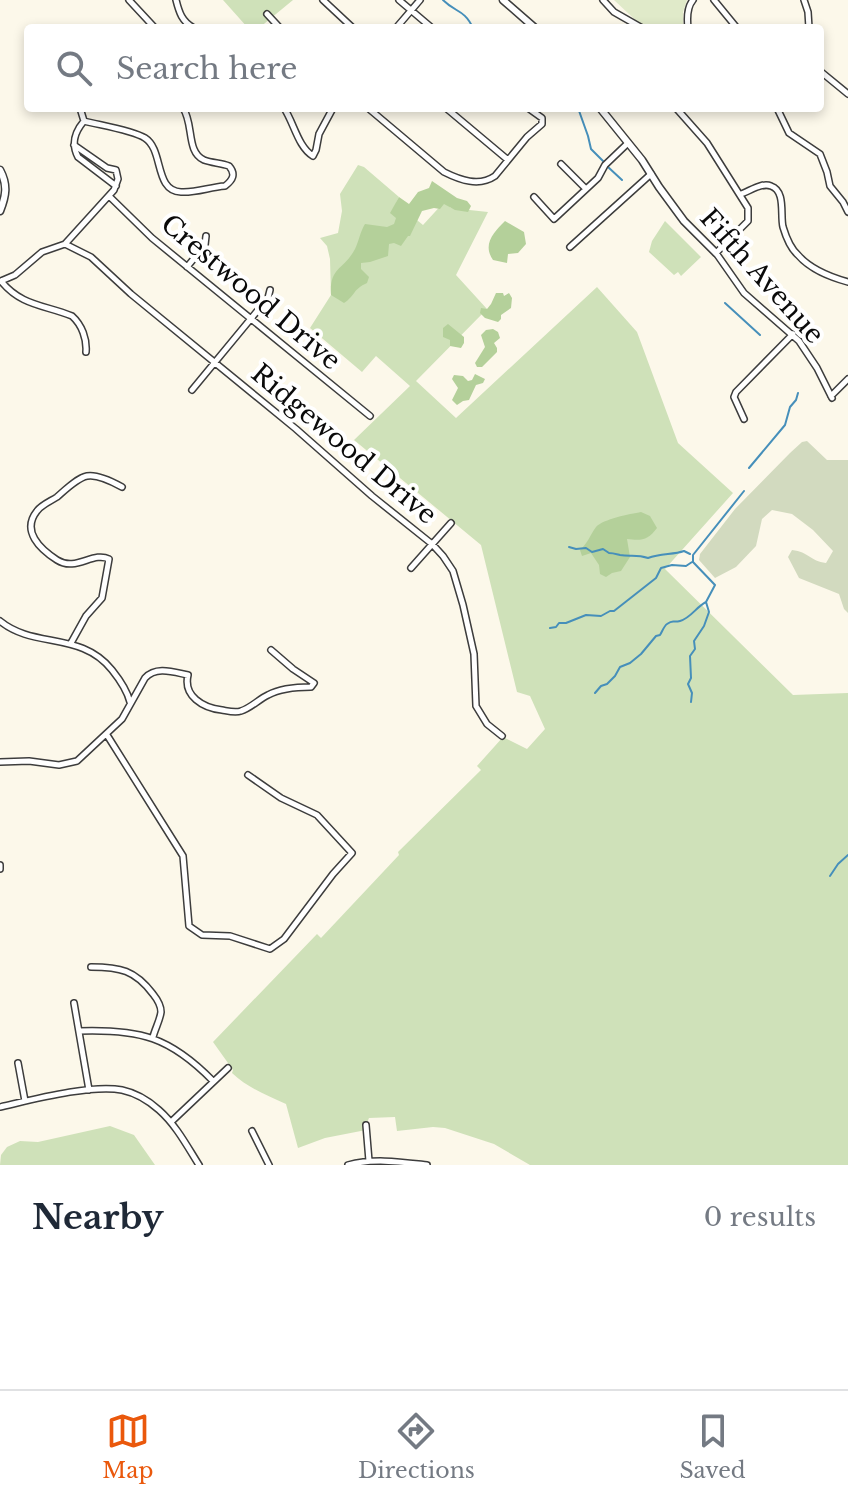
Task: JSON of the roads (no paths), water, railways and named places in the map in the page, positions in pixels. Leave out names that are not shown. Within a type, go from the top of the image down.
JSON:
[{"type":"street","points":[[129,0],[151,24]]},
{"type":"street","points":[[176,0],[180,16],[188,24]]},
{"type":"street","points":[[323,0],[349,24]]},
{"type":"street","points":[[399,0],[427,24]]},
{"type":"street","points":[[399,24],[420,0]]},
{"type":"street","points":[[503,0],[530,24]]},
{"type":"street","points":[[603,0],[614,12],[635,24]]},
{"type":"street","points":[[687,24],[693,0]]},
{"type":"street","points":[[714,0],[734,24]]},
{"type":"street","points":[[804,0],[809,24]]},
{"type":"street","points":[[267,14],[276,24]]},
{"type":"street","points":[[824,74],[848,94]]},
{"type":"street","points":[[81,112],[84,121]]},
{"type":"street","points":[[84,121],[147,139],[155,149],[169,188],[178,192],[225,186],[233,176],[233,170],[229,166],[205,161],[195,153],[185,112]]},
{"type":"street","points":[[286,112],[309,155],[313,156],[319,134],[331,112]]},
{"type":"street","points":[[373,112],[444,172],[470,181],[492,179],[543,121],[534,112]]},
{"type":"street","points":[[451,112],[508,160]]},
{"type":"street","name":"Fifth Avenue","points":[[603,112],[629,142],[684,221],[716,253],[744,293],[793,334],[817,368],[831,397],[848,379]]},
{"type":"street","points":[[680,112],[707,143],[748,208],[748,221],[716,253]]},
{"type":"street","points":[[779,112],[789,133],[820,154],[830,186],[848,212]]},
{"type":"street","points":[[84,121],[76,131],[74,145],[78,157],[116,186]]},
{"type":"street","points":[[534,197],[554,219],[598,178],[608,162],[629,142]]},
{"type":"street","points":[[74,145],[107,168],[116,170],[116,186],[65,244],[42,252],[15,275],[1,281],[8,291],[22,299],[72,316],[82,329],[86,352]]},
{"type":"street","points":[[561,164],[586,189]]},
{"type":"street","points":[[0,170],[6,187],[0,211]]},
{"type":"street","points":[[570,247],[651,174]]},
{"type":"street","points":[[741,194],[762,185],[772,186],[778,191],[782,225],[788,242],[798,256],[829,277],[848,282]]},
{"type":"street","name":"Crestwood Drive","points":[[109,196],[152,238],[370,416]]},
{"type":"street","points":[[187,267],[205,245],[206,236]]},
{"type":"street","name":"Ridgewood Drive","points":[[65,244],[91,257],[443,556],[453,571],[474,654],[476,706],[487,724],[502,736]]},
{"type":"street","points":[[192,390],[268,298],[270,290]]},
{"type":"street","points":[[744,419],[734,397],[736,392],[793,334]]},
{"type":"street","points":[[71,643],[81,623],[102,598],[109,559],[102,556],[72,564],[59,562],[39,547],[32,537],[30,525],[37,510],[85,476],[97,476],[122,487]]},
{"type":"street","points":[[411,568],[451,523]]},
{"type":"street","points":[[0,621],[14,630],[71,643],[99,655],[118,677],[131,702]]},
{"type":"street","points":[[0,762],[68,765],[77,761],[107,735],[128,711],[145,678],[156,670],[188,675],[186,684],[191,696],[216,709],[236,712],[272,693],[314,685],[311,679],[293,669],[271,650]]},
{"type":"street","points":[[107,735],[183,856],[189,926],[202,935],[230,936],[270,949],[284,939],[352,853],[317,815],[281,798],[248,775]]},
{"type":"street","points":[[91,967],[123,970],[136,975],[146,984],[159,1001],[161,1010],[153,1037]]},
{"type":"street","points":[[74,1003],[89,1090]]},
{"type":"street","points":[[79,1031],[110,1030],[153,1037],[181,1052],[213,1081]]},
{"type":"street","points":[[18,1063],[25,1101]]},
{"type":"street","points":[[171,1122],[228,1068]]},
{"type":"street","points":[[0,1107],[89,1090],[122,1091],[147,1101],[171,1122],[199,1165]]},
{"type":"street","points":[[366,1125],[369,1161]]},
{"type":"street","points":[[252,1131],[269,1165]]},
{"type":"street","points":[[348,1165],[369,1161],[427,1165]]},
{"type":"waterway","points":[[443,0],[471,24]]},
{"type":"waterway","points":[[579,112],[591,149],[603,161]]},
{"type":"waterway","points":[[608,167],[622,180]]},
{"type":"waterway","points":[[725,303],[760,335]]},
{"type":"waterway","points":[[749,468],[785,425],[798,393]]},
{"type":"waterway","points":[[691,702],[692,693],[688,684],[691,678],[690,656],[709,612],[706,602],[715,585],[693,562],[693,555],[744,491]]},
{"type":"waterway","points":[[569,547],[586,548],[592,552],[603,549],[609,553],[648,558],[684,551],[690,554]]},
{"type":"waterway","points":[[550,628],[586,615],[601,616],[614,611],[656,578],[661,568],[686,566],[692,562]]},
{"type":"waterway","points":[[595,693],[615,676],[620,667],[641,654],[667,624],[684,620],[706,602]]},
{"type":"waterway","points":[[830,876],[848,855]]}]
